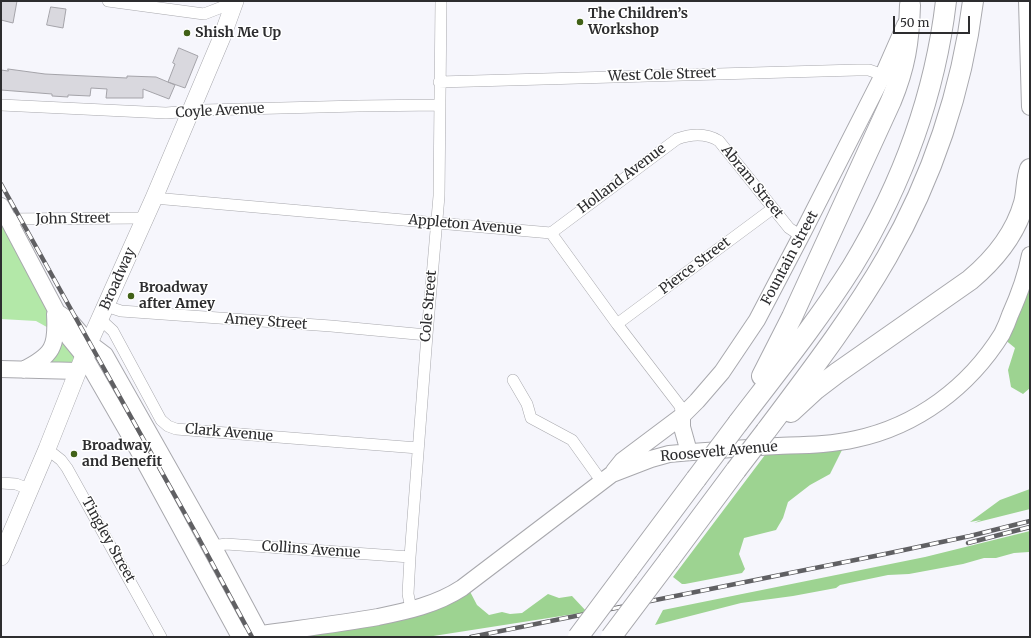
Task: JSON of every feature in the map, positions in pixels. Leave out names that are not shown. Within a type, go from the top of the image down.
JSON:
[{"type":"highway","points":[[738,423],[792,317],[891,101],[901,75],[907,52],[910,3]]},
{"type":"highway","points":[[578,637],[808,329],[840,284],[860,252],[902,169],[921,117],[934,69],[945,5]]},
{"type":"highway","points":[[611,637],[766,431],[868,288],[887,257],[905,224],[930,167],[948,113],[964,53],[972,5]]},
{"type":"highway","points":[[766,431],[837,373],[970,280],[989,264],[1003,247],[1018,220],[1024,202],[1030,169]]},
{"type":"main road","name":"Broadway","points":[[1,557],[47,449],[87,349],[154,198],[222,38],[235,1]]},
{"type":"street","points":[[108,1],[204,14],[235,1]]},
{"type":"street","name":"Cole Street","points":[[411,609],[408,594],[410,557],[439,196],[441,1]]},
{"type":"street","points":[[1027,1],[1030,107]]},
{"type":"street","name":"Fountain Street","points":[[607,478],[622,461],[682,416],[712,386],[757,320],[802,236],[882,75],[903,30],[910,3]]},
{"type":"street","name":"West Cole Street","points":[[439,82],[857,70],[869,70],[882,75]]},
{"type":"street","name":"Coyle Avenue","points":[[1,105],[166,114],[190,111],[358,106],[439,106]]},
{"type":"street","name":"Abram Street","points":[[698,135],[712,136],[719,141],[789,228],[802,236]]},
{"type":"street","name":"Holland Avenue","points":[[550,233],[677,138],[698,135]]},
{"type":"street","name":"Appleton Avenue","points":[[154,198],[550,233]]},
{"type":"street","name":"Pierce Street","points":[[617,324],[772,208]]},
{"type":"street","points":[[3,215],[56,309],[70,322],[87,349],[137,448],[241,637]]},
{"type":"street","name":"John Street","points":[[3,215],[145,218]]},
{"type":"street","points":[[550,233],[680,406],[682,427],[689,452]]},
{"type":"street","name":"Roosevelt Avenue","points":[[241,637],[347,622],[411,609],[438,601],[462,588],[607,478],[657,457],[689,452],[825,444],[855,439],[885,431],[926,411],[948,396],[985,359],[1003,333],[1021,291],[1030,255]]},
{"type":"street","points":[[23,370],[38,363],[50,351],[55,340],[56,309]]},
{"type":"street","name":"Amey Street","points":[[103,312],[121,311],[331,326],[427,335]]},
{"type":"street","name":"Clark Avenue","points":[[103,312],[161,420],[168,426],[176,429],[418,448]]},
{"type":"street","points":[[87,349],[105,355],[213,546],[260,634]]},
{"type":"street","points":[[1,369],[78,371]]},
{"type":"street","points":[[513,380],[527,404],[531,418],[572,440],[607,478]]},
{"type":"street","name":"Tingley Street","points":[[47,449],[61,460],[67,468],[161,637]]},
{"type":"street","points":[[1,483],[16,484],[29,489]]},
{"type":"street","name":"Collins Avenue","points":[[213,546],[226,544],[410,557]]},
{"type":"green space","points":[[1,214],[81,343],[73,362],[34,367],[42,356],[54,331],[36,321],[1,319]]},
{"type":"green space","points":[[1030,239],[1030,388],[1023,394],[1011,387],[1008,370],[1015,348],[998,334],[1025,271]]},
{"type":"green space","points":[[843,448],[830,474],[810,485],[788,502],[783,518],[776,530],[744,538],[739,554],[745,569],[742,573],[685,584],[682,584],[673,577],[768,451]]},
{"type":"green space","points":[[1030,489],[1030,509],[974,523],[981,520],[970,522],[1000,500]]},
{"type":"green space","points":[[1030,531],[1029,552],[1014,553],[996,558],[984,558],[963,564],[909,574],[888,575],[840,585],[836,588],[793,596],[741,603],[655,625],[663,610],[925,557]]},
{"type":"green space","points":[[465,582],[477,605],[489,615],[502,612],[510,614],[522,613],[548,594],[559,598],[572,596],[587,612],[427,637],[266,637],[407,606]]},
{"type":"building","points":[[2,1],[17,1],[13,23],[1,20]]},
{"type":"building","points":[[51,7],[66,9],[63,28],[47,25]]},
{"type":"building","points":[[179,48],[198,56],[185,88],[168,82]]},
{"type":"building","points":[[8,69],[45,74],[127,78],[127,76],[156,77],[175,85],[169,99],[143,89],[143,98],[106,98],[107,89],[91,88],[90,96],[52,96],[52,94],[1,90],[1,70],[8,71]]},
{"type":"railway","points":[[1,184],[198,537],[252,637]]},
{"type":"railway","points":[[471,637],[885,554],[970,536],[1030,521]]},
{"type":"railway","points":[[968,543],[1030,527]]},
{"type":"place","name":"The Children’s Workshop","points":[[580,22]]},
{"type":"place","name":"Shish Me Up","points":[[187,33]]},
{"type":"place","name":"Broadway after Amey","points":[[131,296]]},
{"type":"place","name":"Broadway and Benefit","points":[[74,454]]}]
